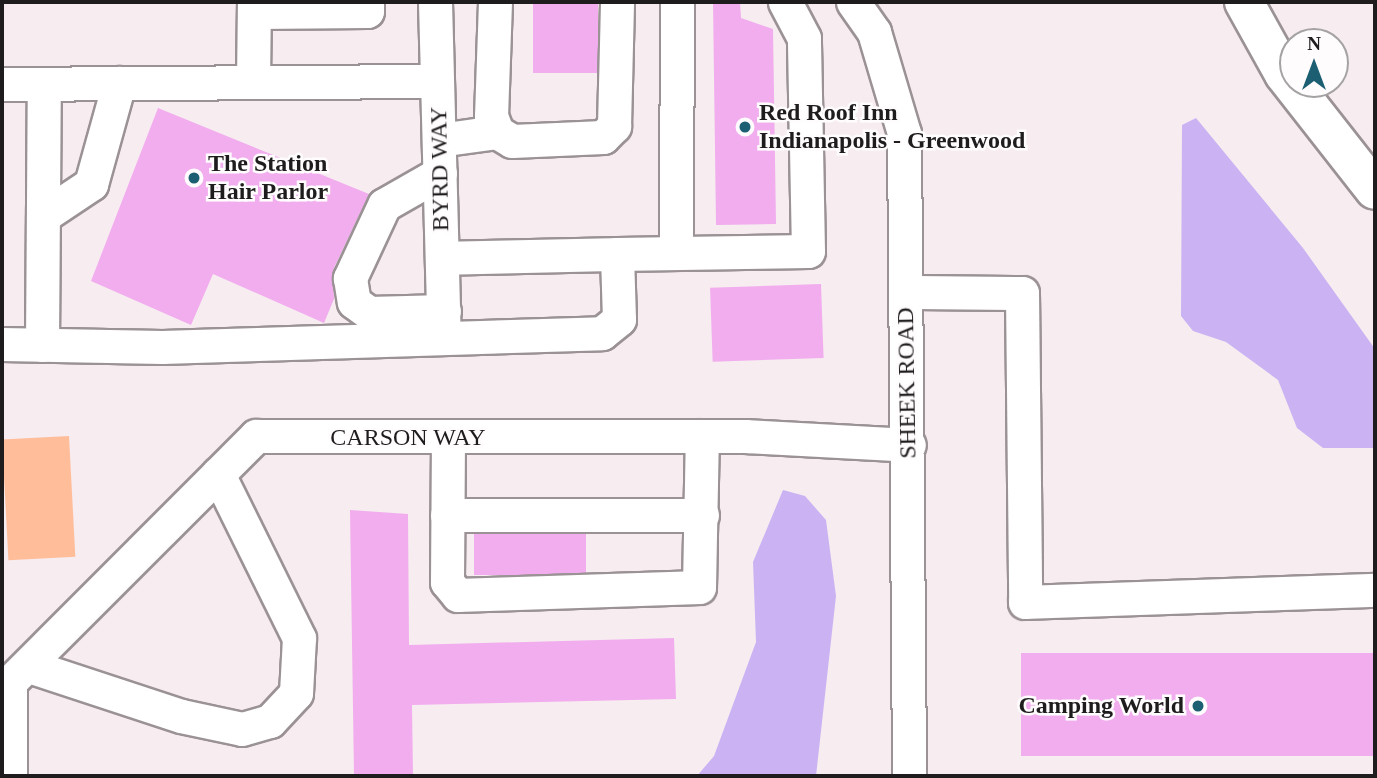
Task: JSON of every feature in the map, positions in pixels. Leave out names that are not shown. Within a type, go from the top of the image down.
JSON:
[{"type":"highway","points":[[1244,2],[1283,74],[1375,190]]},
{"type":"street","points":[[253,82],[254,7],[367,11],[367,2]]},
{"type":"street","name":"BYRD WAY","points":[[435,2],[444,324]]},
{"type":"street","points":[[495,2],[491,116],[497,132],[512,141],[603,137],[614,126],[617,2]]},
{"type":"street","points":[[676,253],[677,2]]},
{"type":"street","points":[[442,258],[808,250],[804,38],[785,2]]},
{"type":"street","name":"SHEEK ROAD","points":[[853,2],[874,32],[904,133],[909,445],[909,776]]},
{"type":"street","points":[[2,84],[437,80]]},
{"type":"street","points":[[43,216],[91,184],[119,83]]},
{"type":"street","points":[[42,345],[44,84]]},
{"type":"street","points":[[439,140],[497,132]]},
{"type":"street","points":[[440,173],[384,205],[349,278],[354,302],[369,313],[444,324],[602,333],[619,319],[617,254]]},
{"type":"street","points":[[906,292],[1021,293],[1025,602],[1375,590]]},
{"type":"street","points":[[2,344],[42,345],[444,324]]},
{"type":"street","name":"CARSON WAY","points":[[13,676],[256,436],[702,436],[909,445]]},
{"type":"street","points":[[448,438],[447,582],[458,595],[690,592],[703,577],[702,436]]},
{"type":"street","points":[[9,776],[13,676],[242,729],[270,722],[296,693],[299,638],[218,474]]},
{"type":"street","points":[[447,515],[702,515]]},
{"type":"shaded area","points":[[1196,118],[1303,248],[1375,349],[1375,448],[1323,448],[1297,428],[1278,380],[1226,342],[1193,331],[1181,316],[1182,125]]},
{"type":"shaded area","points":[[69,436],[75,557],[8,560],[2,440]]},
{"type":"shaded area","points":[[783,490],[805,496],[826,520],[836,596],[816,776],[697,776],[714,756],[756,642],[753,562]]},
{"type":"building","points":[[533,2],[598,2],[598,73],[533,73]]},
{"type":"building","name":"Red Roof Inn Indianapolis - Greenwood","points":[[713,2],[740,2],[741,18],[773,29],[776,224],[716,225]]},
{"type":"building","points":[[158,108],[369,194],[333,270],[334,299],[324,323],[213,274],[191,325],[91,281]]},
{"type":"building","points":[[821,284],[824,358],[713,362],[710,288]]},
{"type":"building","points":[[350,510],[408,514],[409,645],[674,638],[676,699],[412,705],[413,776],[354,776]]},
{"type":"building","points":[[474,534],[586,534],[586,575],[474,575]]},
{"type":"building","name":"Camping World","points":[[1021,653],[1375,653],[1375,756],[1021,756]]},
{"type":"place","name":"Red Roof Inn Indianapolis - Greenwood","points":[[745,127]]},
{"type":"place","name":"The Station Hair Parlor","points":[[194,178]]},
{"type":"place","name":"Camping World","points":[[1198,706]]}]
